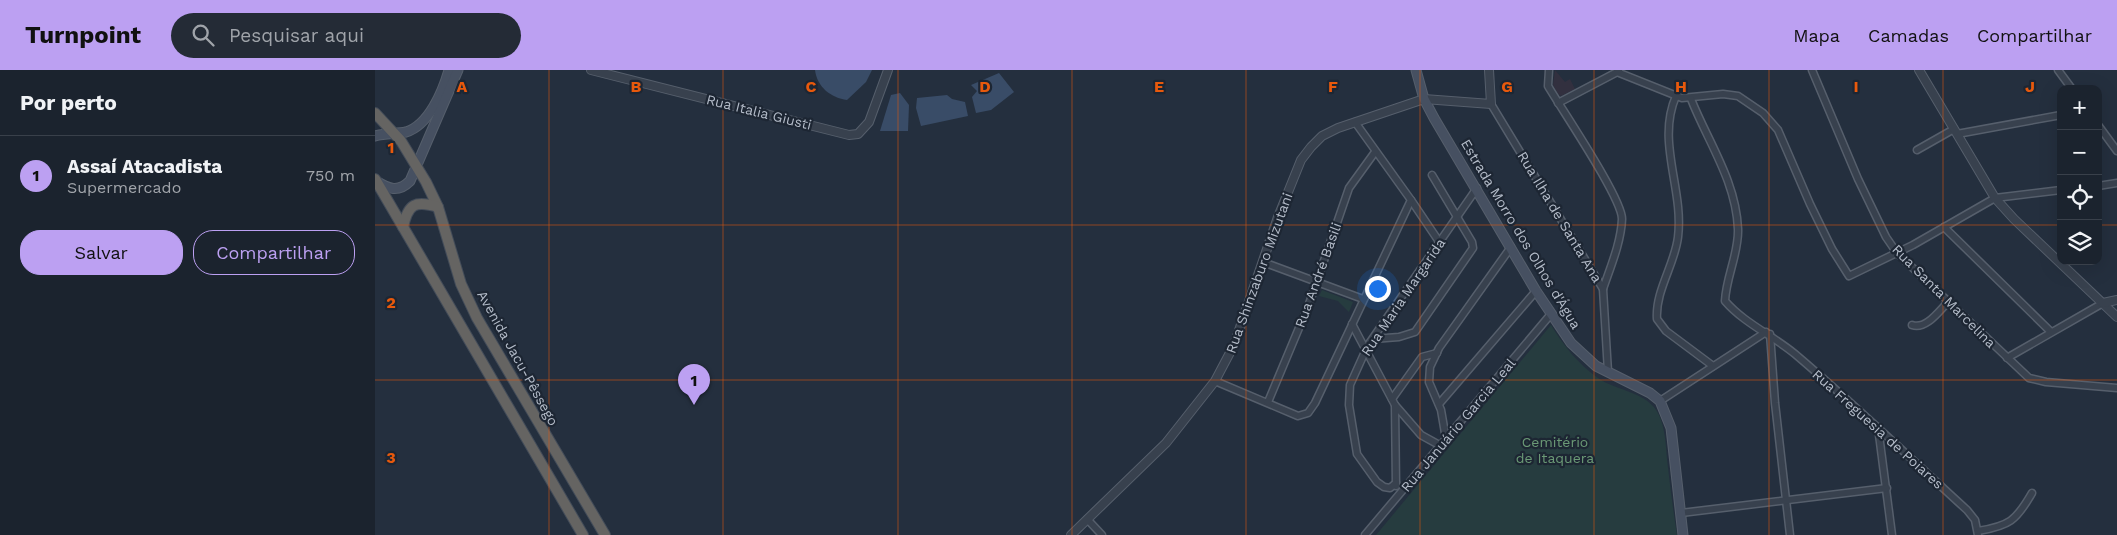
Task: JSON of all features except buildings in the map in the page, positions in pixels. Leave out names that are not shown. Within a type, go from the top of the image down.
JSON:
[{"type":"highway","name":"Avenida Jacu-Pêssego","points":[[375,112],[395,134],[417,164],[438,207],[461,284],[477,318],[605,535]]},
{"type":"highway","points":[[376,180],[580,534]]},
{"type":"highway","points":[[403,227],[407,212],[412,206],[423,203],[438,207]]},
{"type":"main road","points":[[375,136],[395,134],[412,129],[425,118],[440,93],[449,70]]},
{"type":"main road","points":[[376,180],[387,188],[399,189],[409,181],[458,70]]},
{"type":"main road","name":"Estrada Morro dos Olhos d'Água","points":[[1417,70],[1424,99],[1551,314],[1580,353],[1596,366],[1661,401]]},
{"type":"main road","points":[[1661,401],[1671,428],[1683,535]]},
{"type":"street","name":"Rua Italia Giusti","points":[[591,70],[849,135],[858,134],[869,122],[887,70]]},
{"type":"street","name":"Rua Ilha de Santa Ana","points":[[1489,70],[1491,104],[1603,290],[1608,372]]},
{"type":"street","points":[[1549,70],[1548,86],[1612,193],[1621,214],[1621,230],[1603,290]]},
{"type":"street","name":"Rua Santa Marcelina","points":[[1812,70],[1858,179],[1886,236],[1897,253],[2021,372],[2037,381],[2117,388]]},
{"type":"street","points":[[1919,70],[1995,198],[2014,219],[2117,317]]},
{"type":"street","points":[[2058,70],[2069,85]]},
{"type":"street","points":[[1557,103],[1619,71],[1676,96],[1691,99],[1717,94],[1738,96],[1755,106],[1772,121],[1810,204],[1849,276],[1897,253],[1995,198],[2057,190]]},
{"type":"street","points":[[1676,96],[1668,118],[1667,139],[1678,210],[1678,237],[1659,303],[1657,318],[1666,331],[1713,366]]},
{"type":"street","name":"Rua Shinzaburo Mizutani","points":[[1071,535],[1178,429],[1215,381],[1234,344],[1301,160],[1322,136],[1355,122],[1424,99],[1491,104]]},
{"type":"street","name":"Rua Freguesia de Poiares","points":[[1691,99],[1724,167],[1736,212],[1737,240],[1725,301],[1742,317],[1768,333],[1878,427],[1967,510],[1975,520],[1978,533]]},
{"type":"street","points":[[1917,150],[1955,132],[2057,116]]},
{"type":"street","points":[[1355,122],[1440,243]]},
{"type":"street","points":[[2102,130],[2117,151]]},
{"type":"street","name":"Rua André Basili","points":[[1268,402],[1317,282],[1349,188],[1375,152]]},
{"type":"street","points":[[1373,339],[1411,335],[1472,252],[1473,242],[1432,175]]},
{"type":"street","points":[[2102,186],[2117,184]]},
{"type":"street","name":"Rua Maria Margarida","points":[[1393,486],[1380,485],[1359,458],[1354,442],[1349,405],[1350,385],[1365,351],[1477,188]]},
{"type":"street","points":[[1215,381],[1298,416],[1309,413],[1411,200]]},
{"type":"street","points":[[1944,227],[2051,332]]},
{"type":"street","points":[[1446,439],[1439,404],[1428,374],[1437,353],[1511,248]]},
{"type":"street","points":[[1263,262],[1363,299]]},
{"type":"street","points":[[1439,404],[1537,290]]},
{"type":"street","points":[[2007,358],[2103,303],[2117,300]]},
{"type":"street","points":[[1912,325],[1924,324],[1948,302]]},
{"type":"street","name":"Rua Januário Garcia Leal","points":[[1365,535],[1551,314]]},
{"type":"street","points":[[1352,324],[1394,402],[1421,435],[1441,446]]},
{"type":"street","points":[[1661,401],[1713,366],[1768,333],[1789,535]]},
{"type":"street","points":[[1399,495],[1393,486],[1394,402],[1422,357],[1437,353]]},
{"type":"street","points":[[1878,427],[1892,535]]},
{"type":"street","points":[[1681,513],[1887,488]]},
{"type":"street","points":[[1978,533],[1995,532],[2015,519],[2032,493]]},
{"type":"street","points":[[1087,519],[1102,535]]},
{"type":"shaded area","points":[[1555,70],[1565,82],[1570,79],[1575,89],[1561,96],[1558,94],[1553,85]]},
{"type":"green space","points":[[1322,290],[1353,302],[1349,312],[1338,301],[1319,296]]},
{"type":"green space","name":"Cemitério de Itaquera","points":[[1551,325],[1572,354],[1591,373],[1605,382],[1648,401],[1659,415],[1665,437],[1677,535],[1376,535]]},
{"type":"water","points":[[815,70],[872,70],[866,82],[847,100],[836,97],[826,91],[819,82]]},
{"type":"water","points":[[999,73],[1014,92],[991,110],[976,113],[972,97],[977,91],[971,85]]},
{"type":"water","points":[[900,93],[909,105],[908,131],[880,131],[891,95]]},
{"type":"water","points":[[947,95],[952,99],[965,102],[968,116],[921,126],[916,108],[917,98]]},
{"type":"place","name":"Assaí Atacadista","points":[[694,405]]}]
